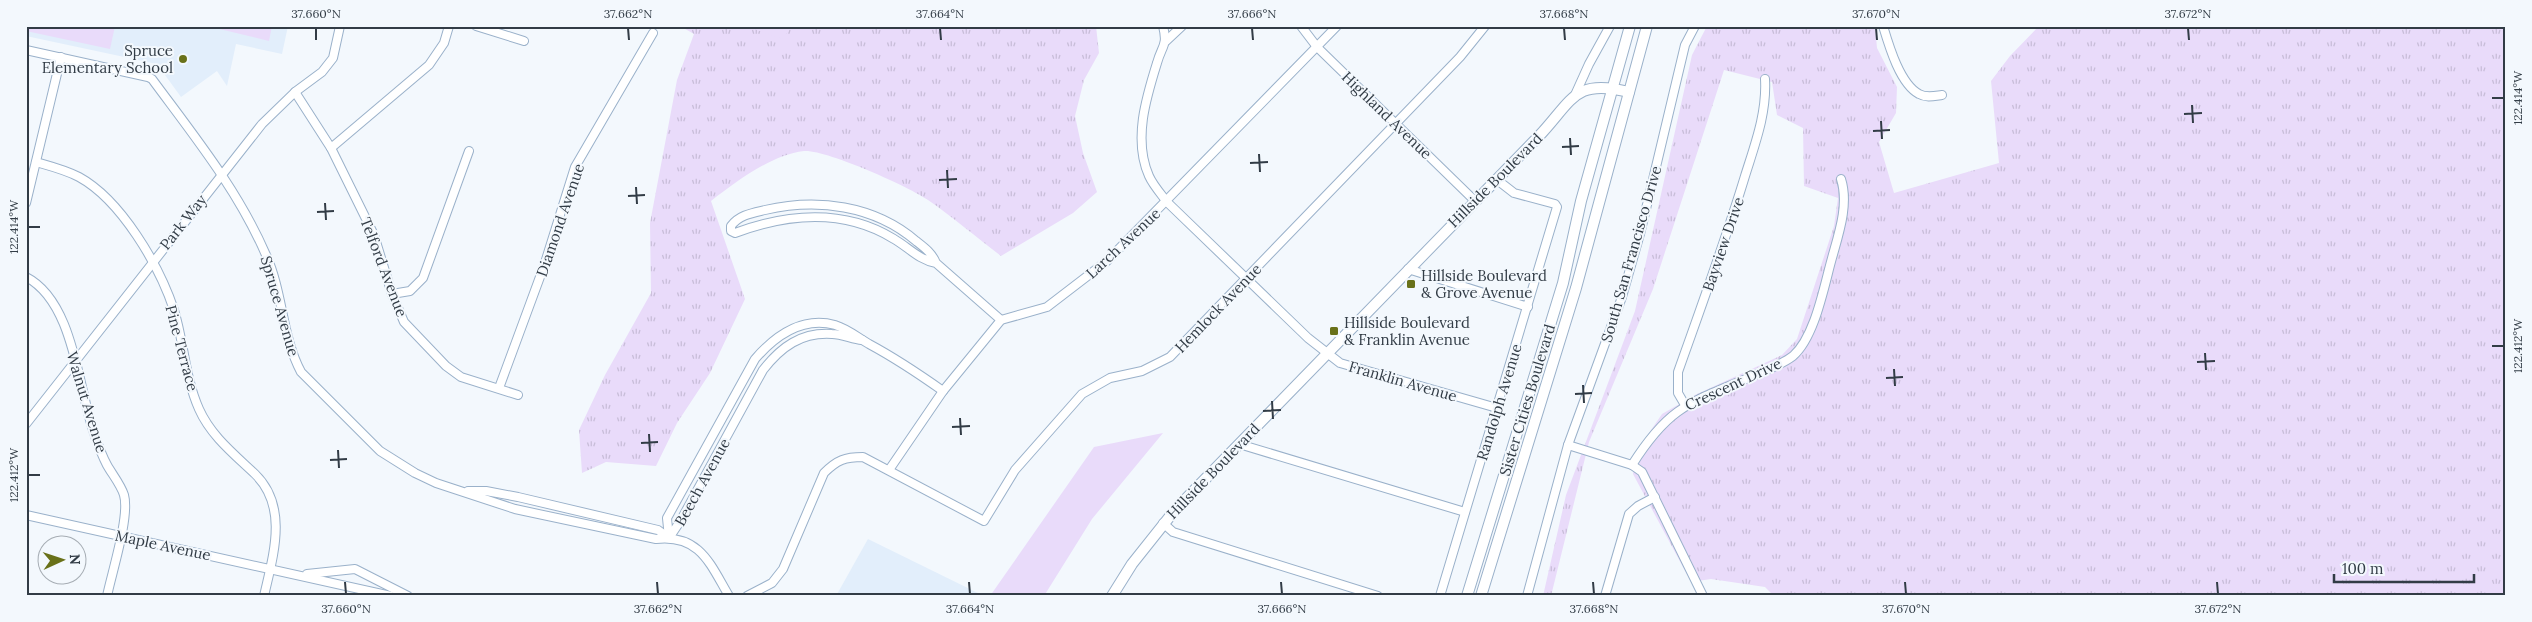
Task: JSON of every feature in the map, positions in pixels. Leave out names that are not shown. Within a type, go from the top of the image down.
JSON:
[{"type":"main road","points":[[1612,87],[1630,26]]},
{"type":"main road","points":[[1629,92],[1647,26]]},
{"type":"main road","name":"Hillside Boulevard","points":[[1112,596],[1132,564],[1163,524],[1576,95],[1584,89],[1594,86],[1612,87],[1629,92]]},
{"type":"main road","name":"Sister Cities Boulevard","points":[[1467,596],[1563,283],[1581,201],[1612,87]]},
{"type":"main road","name":"Sister Cities Boulevard","points":[[1481,596],[1576,288],[1629,92]]},
{"type":"street","name":"Park Way","points":[[26,424],[152,261],[262,124],[295,92],[322,72],[332,58],[340,26]]},
{"type":"street","points":[[331,148],[429,65],[444,43],[449,26]]},
{"type":"street","points":[[476,26],[524,41]]},
{"type":"street","points":[[1163,26],[1166,41]]},
{"type":"street","points":[[1166,41],[1182,26]]},
{"type":"street","name":"Highland Avenue","points":[[1301,26],[1317,47],[1475,201]]},
{"type":"street","name":"Larch Avenue","points":[[1001,320],[1047,307],[1107,261],[1167,202],[1337,26]]},
{"type":"street","name":"Hemlock Avenue","points":[[747,596],[772,583],[783,569],[824,473],[832,464],[844,457],[863,457],[984,521],[1015,470],[1082,394],[1110,378],[1142,370],[1170,357],[1460,56],[1485,26]]},
{"type":"street","name":"Hillside Boulevard","points":[[1576,95],[1588,64],[1610,26]]},
{"type":"street","name":"South San Francisco Drive","points":[[1527,596],[1568,445],[1622,297],[1640,234],[1685,45],[1695,26]]},
{"type":"street","points":[[1883,26],[1891,53],[1905,80],[1918,94],[1928,97],[1942,95]]},
{"type":"street","name":"Diamond Avenue","points":[[499,388],[544,266],[575,167],[653,33]]},
{"type":"street","name":"Franklin Avenue","points":[[1166,41],[1158,60],[1143,110],[1142,145],[1149,176],[1167,202],[1327,354],[1352,367],[1497,408]]},
{"type":"street","name":"Spruce Avenue","points":[[26,50],[148,77],[222,173],[242,206],[267,257],[282,306],[294,358],[301,372],[380,451],[415,473],[515,509],[656,539],[669,538],[691,543],[701,550],[729,596]]},
{"type":"street","points":[[26,203],[61,57]]},
{"type":"street","name":"Bayview Drive","points":[[1685,405],[1678,393],[1678,372],[1733,215],[1762,121],[1766,105],[1766,80]]},
{"type":"street","name":"Telford Avenue","points":[[295,92],[331,148],[374,235],[392,294],[404,322],[446,366],[461,377],[518,395]]},
{"type":"street","points":[[392,294],[410,291],[423,278],[469,151]]},
{"type":"street","name":"Pine Terrace","points":[[36,162],[78,177],[99,192],[119,211],[152,261],[174,309],[195,399],[204,419],[219,440],[257,475],[267,490],[276,514],[276,536],[264,596]]},
{"type":"street","name":"Randolph Avenue","points":[[1440,596],[1558,208],[1555,204],[1514,193],[1496,179]]},
{"type":"street","name":"Crescent Drive","points":[[1632,465],[1656,430],[1685,405],[1777,365],[1793,356],[1804,342],[1811,326],[1836,241],[1845,199],[1841,180]]},
{"type":"street","points":[[889,470],[943,392],[1001,320],[936,263],[932,254],[908,234],[868,213],[821,204],[787,205],[742,216],[735,221],[731,231],[735,233],[788,217],[831,217],[876,230],[893,238],[926,261],[936,263]]},
{"type":"street","points":[[787,205],[788,217]]},
{"type":"street","points":[[1408,269],[1528,306]]},
{"type":"street","name":"Walnut Avenue","points":[[26,277],[34,281],[47,294],[59,315],[75,359],[92,429],[105,461],[124,495],[125,518],[106,596]]},
{"type":"street","name":"Beech Avenue","points":[[669,538],[667,518],[755,359],[771,341],[791,328],[815,323],[834,325],[855,334],[862,340],[904,363],[943,392]]},
{"type":"street","name":"Beech Avenue","points":[[669,538],[681,520],[764,370],[778,352],[794,342],[812,335],[833,334],[862,340]]},
{"type":"street","points":[[1239,444],[1465,512]]},
{"type":"street","points":[[1568,445],[1632,465],[1642,472],[1703,594]]},
{"type":"street","name":"Spruce Avenue","points":[[462,491],[486,491],[518,497],[658,530],[669,538]]},
{"type":"street","points":[[1605,596],[1629,514],[1638,506],[1655,497]]},
{"type":"street","name":"Maple Avenue","points":[[26,515],[391,596]]},
{"type":"street","points":[[1163,524],[1174,532],[1378,596]]},
{"type":"street","name":"Maple Avenue","points":[[301,575],[355,569],[408,596]]},
{"type":"shaded area","name":"Spruce Elementary School","points":[[26,26],[288,26],[282,54],[236,44],[227,86],[217,71],[181,97],[157,64],[26,36]]},
{"type":"shaded area","points":[[868,539],[984,596],[836,596]]},
{"type":"green space","points":[[26,26],[115,26],[110,49],[26,31]]},
{"type":"green space","points":[[207,26],[272,26],[269,41]]},
{"type":"green space","points":[[680,26],[1096,26],[1099,53],[1084,80],[1075,116],[1083,153],[1097,192],[1073,213],[1001,256],[928,200],[848,162],[815,152],[804,151],[792,153],[767,163],[743,177],[711,201],[745,299],[710,373],[677,423],[656,466],[606,462],[582,473],[579,430],[605,375],[651,293],[650,223],[677,80],[694,34]]},
{"type":"green space","points":[[745,26],[792,26],[783,39]]},
{"type":"green space","points":[[1707,26],[1875,26],[1877,48],[1897,87],[1896,113],[1879,142],[1894,193],[1999,163],[1991,81],[2010,56],[2039,26],[2506,26],[2506,596],[1774,596],[1765,587],[1711,579],[1691,582],[1633,474],[1636,452],[1662,414],[1695,395],[1782,355],[1797,339],[1834,226],[1838,198],[1804,186],[1803,128],[1777,115],[1772,82],[1724,70],[1653,289],[1589,442],[1551,596],[1543,596],[1566,495],[1635,311],[1692,55]]},
{"type":"green space","points":[[1163,433],[1092,519],[1044,596],[990,596],[1094,447]]},
{"type":"place","name":"Spruce Elementary School","points":[[183,59]]},
{"type":"place","name":"Hillside Boulevard & Grove Avenue","points":[[1411,284]]},
{"type":"place","name":"Hillside Boulevard & Franklin Avenue","points":[[1334,331]]}]
